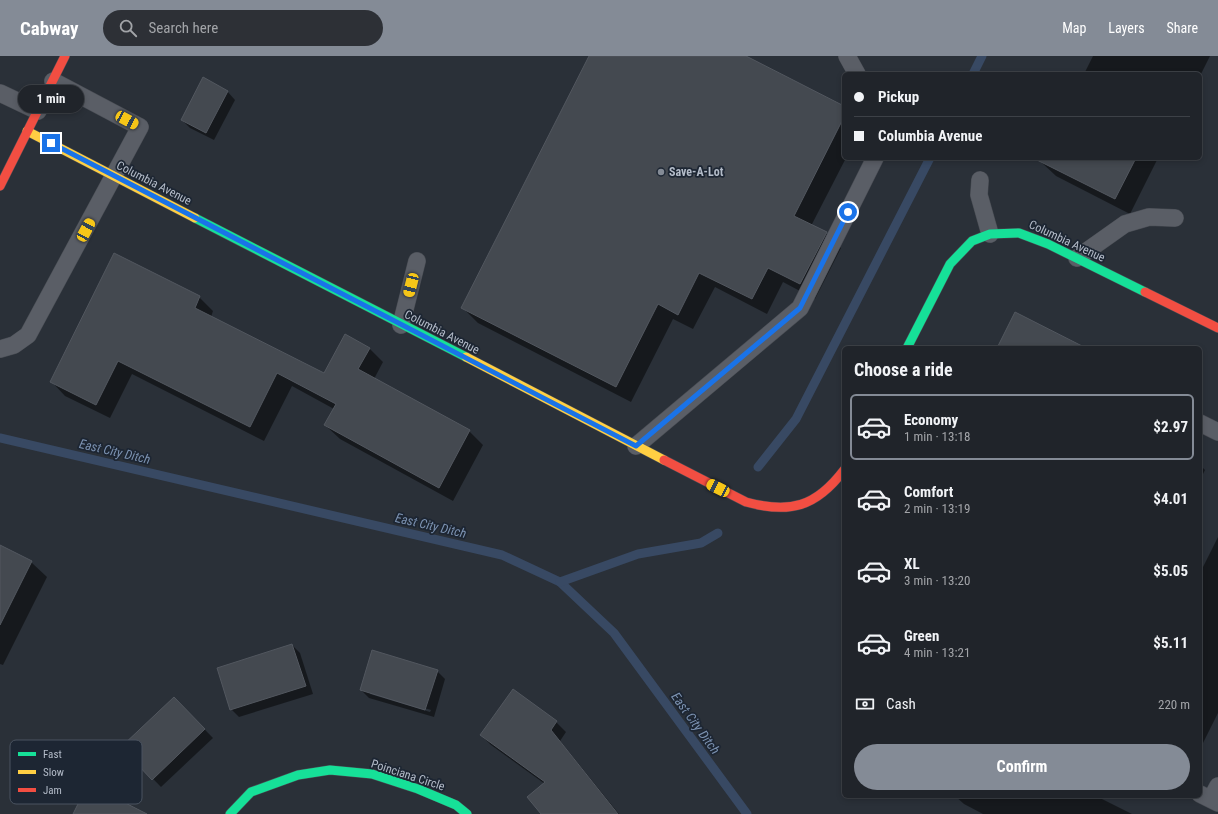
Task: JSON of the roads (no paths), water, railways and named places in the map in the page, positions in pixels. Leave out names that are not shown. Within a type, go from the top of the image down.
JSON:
[{"type":"street","points":[[0,186],[65,56]]},
{"type":"street","name":"Columbia Avenue","points":[[27,131],[746,502],[762,507],[775,508],[790,507],[806,503],[821,494],[836,482],[842,473]]},
{"type":"street","name":"Columbia Avenue","points":[[908,346],[950,264],[972,241],[990,234],[1019,232],[1048,244],[1218,328]]},
{"type":"street","name":"Poinciana Circle","points":[[230,814],[251,792],[298,775],[330,770],[380,776],[418,789],[456,805],[467,814]]},
{"type":"lane","points":[[847,56],[856,72]]},
{"type":"lane","points":[[0,349],[14,345],[28,335],[115,176],[140,127],[53,81]]},
{"type":"lane","points":[[0,93],[38,111]]},
{"type":"lane","points":[[636,446],[800,308],[874,160]]},
{"type":"lane","points":[[980,180],[979,195],[990,234]]},
{"type":"lane","points":[[1077,258],[1125,224],[1149,217],[1175,218]]},
{"type":"lane","points":[[401,325],[417,260]]},
{"type":"lane","points":[[1202,424],[1218,432]]},
{"type":"waterway","points":[[974,72],[982,56]]},
{"type":"waterway","points":[[758,467],[796,419],[929,160]]},
{"type":"waterway","name":"East City Ditch","points":[[0,438],[502,555],[560,582],[614,633],[747,814]]},
{"type":"waterway","points":[[560,582],[638,554],[701,543],[718,533]]},
{"type":"place","name":"Save-A-Lot","points":[[661,172]]}]
